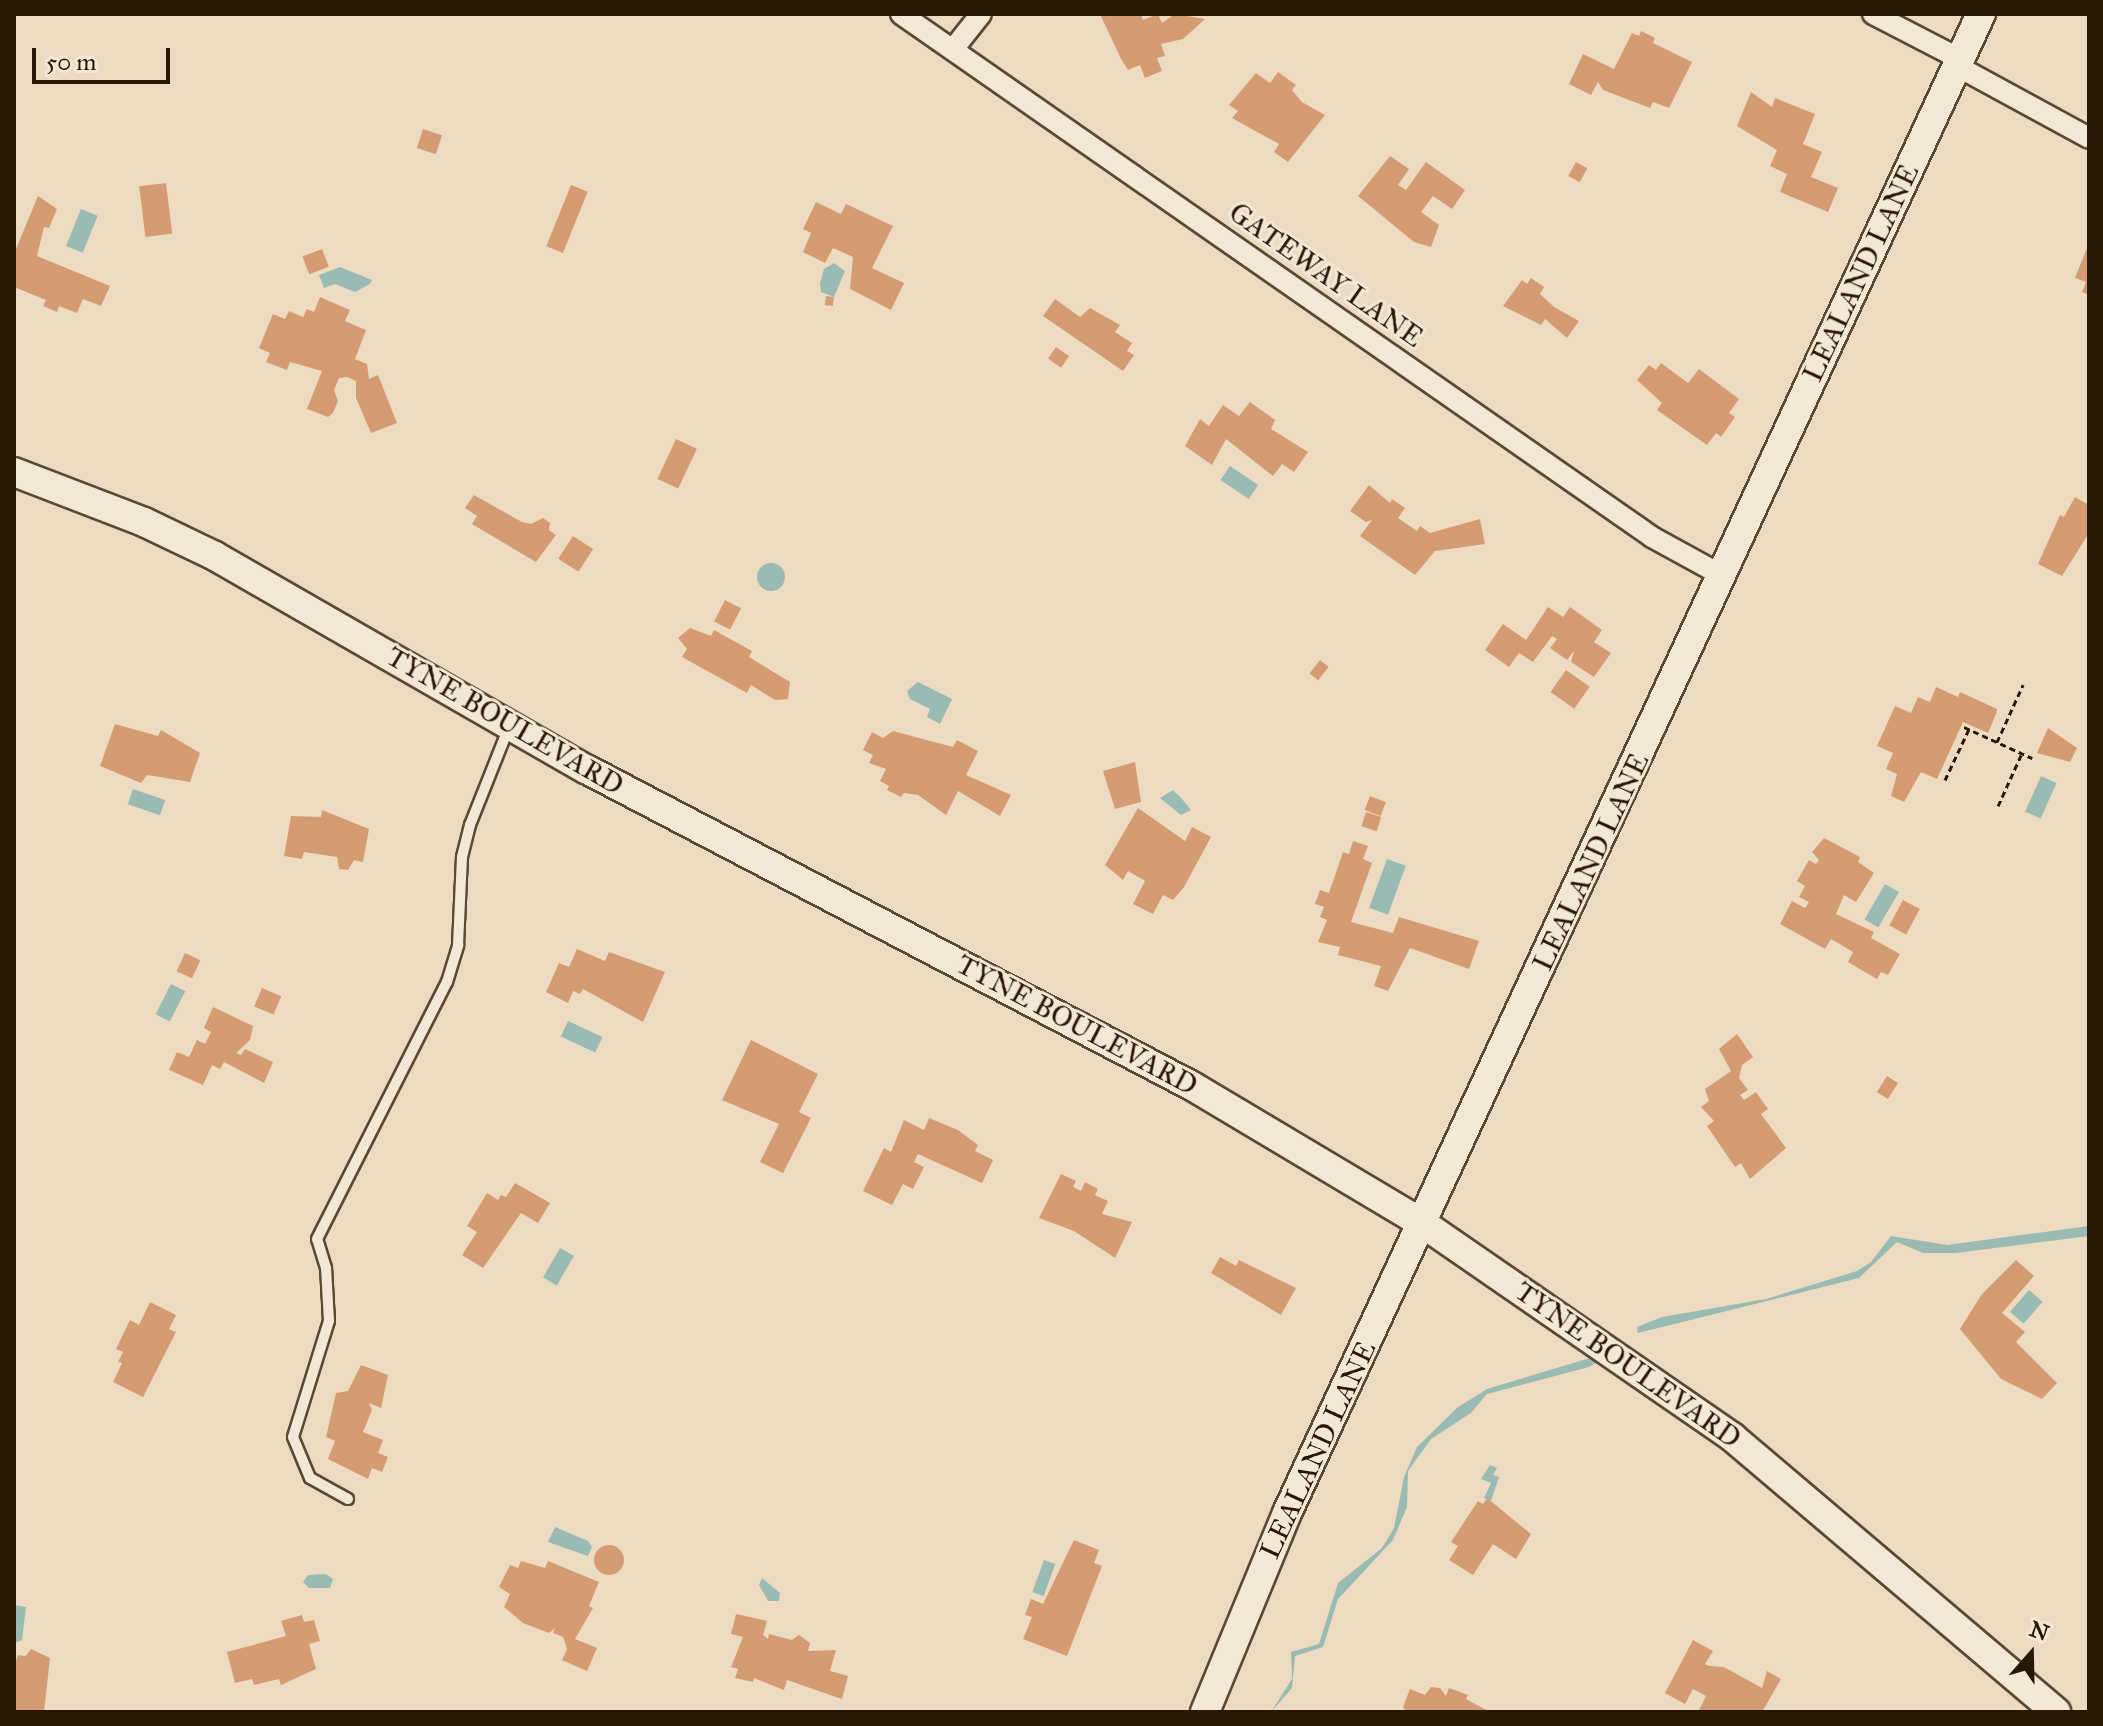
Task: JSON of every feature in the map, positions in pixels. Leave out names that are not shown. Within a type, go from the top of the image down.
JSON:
[{"type":"street","name":"GATEWAY LANE","points":[[901,14],[954,48],[1598,500],[1676,553],[1723,576]]},
{"type":"street","points":[[954,48],[981,14]]},
{"type":"street","points":[[1873,14],[2089,138]]},
{"type":"street","name":"LEALAND LANE","points":[[1205,1712],[1258,1578],[1981,14]]},
{"type":"street","name":"TYNE BOULEVARD","points":[[14,472],[205,551],[510,726],[1116,1045],[1422,1223],[1732,1437],[2056,1712]]},
{"type":"lane","points":[[348,1499],[310,1478],[293,1437],[329,1321],[326,1268],[317,1239],[447,982],[458,945],[462,857],[470,825],[510,726]]},
{"type":"path","points":[[1997,742],[2023,685]]},
{"type":"path","points":[[1964,727],[2032,758]]},
{"type":"path","points":[[1945,780],[1969,729]]},
{"type":"path","points":[[1998,806],[2022,753]]},
{"type":"water","points":[[81,209],[98,216],[83,253],[66,246]]},
{"type":"water","points":[[834,263],[845,271],[834,297],[821,292],[820,283],[824,269]]},
{"type":"water","points":[[340,267],[372,280],[355,292],[335,284],[324,288],[319,275]]},
{"type":"water","points":[[1230,466],[1258,485],[1249,499],[1220,480]]},
{"type":"water","points":[[771,563],[781,567],[785,577],[781,587],[771,591],[761,587],[757,577],[761,567]]},
{"type":"water","points":[[918,682],[952,699],[940,724],[927,717],[930,709],[910,699],[907,691]]},
{"type":"water","points":[[2041,776],[2057,783],[2041,819],[2025,812]]},
{"type":"water","points":[[133,789],[165,800],[160,815],[128,804]]},
{"type":"water","points":[[1173,790],[1191,810],[1181,815],[1160,798]]},
{"type":"water","points":[[1387,859],[1406,866],[1388,915],[1369,908]]},
{"type":"water","points":[[1885,884],[1899,892],[1878,928],[1864,920]]},
{"type":"water","points":[[171,984],[185,991],[170,1022],[156,1014]]},
{"type":"water","points":[[568,1021],[602,1037],[595,1052],[561,1036]]},
{"type":"water","points":[[2089,1226],[2089,1236],[1956,1253],[1923,1253],[1897,1242],[1859,1278],[1638,1333],[1637,1327],[1662,1317],[1766,1299],[1857,1271],[1871,1262],[1891,1236],[1947,1245]]},
{"type":"water","points":[[560,1248],[574,1256],[557,1285],[543,1277]]},
{"type":"water","points":[[2029,1290],[2043,1302],[2024,1324],[2010,1312]]},
{"type":"water","points":[[1600,1355],[1604,1358],[1589,1367],[1487,1394],[1471,1413],[1431,1439],[1408,1471],[1407,1507],[1393,1540],[1338,1599],[1323,1647],[1295,1656],[1292,1688],[1271,1712],[1292,1679],[1291,1652],[1319,1644],[1338,1583],[1382,1548],[1394,1528],[1404,1477],[1417,1447],[1458,1407],[1487,1389]]},
{"type":"water","points":[[1490,1465],[1497,1468],[1493,1475],[1499,1477],[1491,1501],[1484,1498],[1491,1483],[1481,1479]]},
{"type":"water","points":[[555,1527],[588,1541],[592,1547],[588,1556],[548,1542]]},
{"type":"water","points":[[1044,1560],[1055,1564],[1044,1596],[1032,1592]]},
{"type":"water","points":[[326,1574],[333,1579],[330,1588],[309,1588],[303,1582],[308,1575]]},
{"type":"water","points":[[762,1578],[780,1593],[779,1601],[768,1601],[759,1585]]},
{"type":"water","points":[[14,1605],[26,1607],[22,1640],[15,1643]]},
{"type":"building","points":[[1100,14],[1141,14],[1143,20],[1158,14],[1162,23],[1175,14],[1205,19],[1183,39],[1161,44],[1165,56],[1157,58],[1162,71],[1145,78],[1140,65],[1128,70]]},
{"type":"building","points":[[1641,31],[1655,38],[1653,43],[1692,62],[1669,108],[1653,102],[1650,108],[1603,90],[1598,82],[1591,95],[1569,84],[1583,54],[1614,69],[1632,33],[1639,36]]},
{"type":"building","points":[[1278,72],[1296,85],[1292,90],[1302,102],[1325,115],[1288,162],[1274,152],[1279,144],[1232,118],[1238,111],[1229,105],[1256,73],[1270,83]]},
{"type":"building","points":[[1751,92],[1772,107],[1775,98],[1815,114],[1803,144],[1822,152],[1811,177],[1838,188],[1828,212],[1780,192],[1787,174],[1770,166],[1777,150],[1737,126]]},
{"type":"building","points":[[423,129],[442,135],[436,154],[417,148]]},
{"type":"building","points":[[1390,156],[1409,169],[1398,185],[1406,190],[1426,162],[1465,190],[1452,209],[1433,196],[1421,212],[1439,225],[1431,247],[1414,242],[1358,196]]},
{"type":"building","points":[[1576,162],[1587,168],[1580,182],[1568,176]]},
{"type":"building","points":[[166,183],[172,234],[145,237],[139,186]]},
{"type":"building","points":[[571,185],[588,192],[563,253],[546,246]]},
{"type":"building","points":[[38,196],[57,209],[49,228],[44,227],[37,256],[110,286],[101,306],[83,299],[77,313],[59,306],[57,312],[43,306],[46,300],[14,287],[14,254]]},
{"type":"building","points":[[816,202],[841,214],[846,204],[893,226],[872,268],[904,283],[891,310],[850,289],[853,257],[833,248],[825,263],[803,252],[811,233],[803,229]]},
{"type":"building","points":[[2089,243],[2089,295],[2082,292],[2086,282],[2075,278]]},
{"type":"building","points":[[322,249],[329,267],[309,274],[302,257]]},
{"type":"building","points":[[1531,278],[1544,287],[1540,294],[1554,307],[1579,321],[1567,338],[1545,319],[1541,325],[1503,306],[1522,280],[1527,284]]},
{"type":"building","points":[[826,296],[834,297],[833,306],[825,305]]},
{"type":"building","points":[[320,297],[350,310],[345,321],[366,330],[355,359],[367,364],[369,379],[378,375],[397,423],[371,433],[356,398],[356,381],[347,377],[339,378],[334,390],[338,401],[328,417],[307,409],[322,371],[290,362],[287,370],[266,362],[270,353],[259,348],[273,314],[285,319],[289,311],[303,317],[307,309],[314,312]]},
{"type":"building","points":[[1055,299],[1080,317],[1090,308],[1120,325],[1115,332],[1132,343],[1127,351],[1134,355],[1123,371],[1043,316]]},
{"type":"building","points":[[1056,347],[1069,356],[1061,368],[1048,358]]},
{"type":"building","points":[[1661,363],[1688,383],[1699,369],[1739,399],[1729,413],[1735,417],[1721,437],[1716,433],[1707,445],[1657,410],[1662,403],[1637,380],[1649,365],[1656,370]]},
{"type":"building","points":[[1250,402],[1275,420],[1271,429],[1308,452],[1294,472],[1282,464],[1273,476],[1226,439],[1212,465],[1185,446],[1200,419],[1209,426],[1223,405],[1239,416]]},
{"type":"building","points":[[676,439],[697,449],[678,489],[657,479]]},
{"type":"building","points":[[1369,485],[1390,503],[1392,499],[1405,508],[1398,518],[1417,531],[1420,526],[1430,533],[1480,519],[1485,544],[1435,551],[1415,575],[1360,536],[1372,520],[1366,522],[1350,511]]},
{"type":"building","points":[[474,495],[522,522],[531,524],[543,518],[550,523],[549,530],[556,535],[536,562],[472,524],[477,516],[465,508]]},
{"type":"building","points":[[2075,497],[2089,505],[2089,533],[2062,576],[2038,564],[2060,515],[2064,517]]},
{"type":"building","points":[[573,536],[593,549],[578,572],[558,559]]},
{"type":"building","points":[[725,600],[741,608],[730,630],[714,621]]},
{"type":"building","points":[[1548,607],[1563,617],[1570,607],[1602,630],[1594,642],[1611,653],[1594,677],[1571,662],[1574,651],[1567,660],[1550,648],[1557,639],[1552,636],[1533,662],[1519,653],[1509,667],[1485,650],[1503,624],[1526,640]]},
{"type":"building","points":[[690,628],[711,636],[714,630],[752,651],[749,657],[790,682],[788,699],[775,700],[751,685],[747,693],[682,657],[687,649],[678,638]]},
{"type":"building","points":[[1320,660],[1329,667],[1318,680],[1310,673]]},
{"type":"building","points":[[1566,670],[1590,687],[1574,709],[1551,692]]},
{"type":"building","points":[[1936,687],[1958,697],[1960,692],[1997,709],[1996,714],[1988,733],[1963,722],[1937,779],[1921,772],[1904,802],[1891,796],[1897,774],[1886,769],[1893,753],[1877,746],[1895,706],[1911,713],[1918,697],[1930,702]]},
{"type":"building","points":[[115,724],[158,736],[161,730],[200,753],[190,782],[147,775],[141,783],[100,766]]},
{"type":"building","points":[[2048,728],[2077,748],[2070,762],[2037,753]]},
{"type":"building","points":[[893,731],[953,747],[957,740],[978,751],[966,775],[1011,795],[1000,816],[958,791],[946,815],[918,795],[904,793],[901,797],[887,790],[889,786],[880,781],[886,769],[869,763],[873,755],[863,750],[872,732],[883,738]]},
{"type":"building","points":[[1135,762],[1141,802],[1115,809],[1103,771]]},
{"type":"building","points":[[1370,796],[1386,802],[1380,816],[1365,810]]},
{"type":"building","points":[[1138,808],[1185,841],[1192,827],[1211,837],[1184,887],[1173,900],[1163,895],[1153,914],[1133,904],[1145,881],[1128,871],[1123,880],[1105,865]]},
{"type":"building","points":[[322,810],[369,829],[363,862],[354,860],[348,870],[339,869],[337,857],[304,852],[302,859],[284,856],[291,816],[321,817]]},
{"type":"building","points":[[1366,812],[1381,817],[1377,831],[1361,826]]},
{"type":"building","points":[[1824,838],[1860,857],[1858,862],[1874,873],[1856,902],[1844,895],[1836,914],[1874,932],[1871,938],[1900,954],[1888,975],[1881,972],[1877,979],[1848,962],[1853,952],[1831,939],[1825,949],[1780,924],[1792,901],[1805,908],[1809,902],[1799,897],[1805,886],[1797,881],[1809,860],[1816,864],[1819,860],[1812,852]]},
{"type":"building","points":[[1353,841],[1368,846],[1363,859],[1372,863],[1351,922],[1393,933],[1399,917],[1479,941],[1469,969],[1410,948],[1388,991],[1374,986],[1381,966],[1338,955],[1340,947],[1318,942],[1327,920],[1320,917],[1324,907],[1315,904],[1320,890],[1329,893],[1343,852],[1349,854]]},
{"type":"building","points":[[1903,900],[1920,909],[1906,935],[1889,926]]},
{"type":"building","points":[[577,949],[605,961],[609,952],[665,972],[643,1022],[583,989],[580,994],[573,991],[568,1003],[546,992],[559,963],[569,967]]},
{"type":"building","points":[[185,953],[200,960],[192,978],[177,971]]},
{"type":"building","points":[[262,988],[281,996],[274,1015],[254,1006]]},
{"type":"building","points":[[213,1007],[253,1026],[250,1040],[236,1053],[241,1055],[245,1049],[273,1062],[264,1083],[224,1062],[220,1069],[212,1065],[203,1085],[169,1070],[177,1052],[189,1057],[197,1040],[205,1044],[211,1032],[204,1028]]},
{"type":"building","points":[[1737,1034],[1753,1057],[1742,1065],[1739,1078],[1748,1090],[1740,1095],[1744,1100],[1756,1092],[1768,1109],[1761,1114],[1786,1148],[1750,1179],[1741,1163],[1735,1167],[1707,1126],[1714,1121],[1701,1107],[1709,1101],[1705,1089],[1731,1071],[1719,1049]]},
{"type":"building","points":[[751,1040],[818,1074],[799,1112],[811,1118],[783,1173],[760,1162],[779,1124],[722,1100]]},
{"type":"building","points":[[1887,1076],[1898,1083],[1888,1099],[1877,1092]]},
{"type":"building","points":[[929,1118],[958,1130],[978,1145],[975,1151],[993,1160],[982,1183],[918,1154],[914,1162],[924,1167],[913,1189],[903,1184],[892,1205],[863,1191],[884,1148],[891,1152],[904,1120],[924,1130]]},
{"type":"building","points":[[1061,1174],[1076,1181],[1073,1187],[1081,1191],[1085,1182],[1098,1189],[1095,1195],[1108,1201],[1102,1214],[1132,1222],[1115,1258],[1074,1231],[1039,1218]]},
{"type":"building","points":[[515,1183],[550,1203],[538,1223],[521,1213],[483,1268],[462,1255],[477,1232],[467,1226],[487,1193],[498,1200],[501,1195],[506,1197]]},
{"type":"building","points":[[1220,1257],[1236,1266],[1239,1260],[1296,1288],[1281,1315],[1211,1273]]},
{"type":"building","points":[[2016,1260],[2034,1276],[2002,1313],[2025,1332],[2016,1342],[2057,1383],[2042,1399],[2001,1379],[1960,1329],[1982,1294]]},
{"type":"building","points":[[150,1302],[176,1315],[169,1329],[176,1332],[143,1397],[113,1382],[122,1363],[118,1362],[123,1352],[116,1349],[130,1320],[139,1325]]},
{"type":"building","points":[[361,1365],[388,1375],[381,1408],[369,1403],[372,1410],[363,1432],[383,1440],[378,1453],[388,1457],[382,1472],[372,1468],[368,1479],[328,1459],[335,1441],[326,1437],[336,1393],[348,1391]]},
{"type":"building","points":[[1487,1498],[1531,1534],[1516,1559],[1493,1544],[1473,1575],[1449,1560],[1458,1546],[1451,1542],[1478,1501],[1483,1504]]},
{"type":"building","points":[[1074,1540],[1099,1550],[1094,1563],[1102,1566],[1067,1656],[1023,1639],[1032,1617],[1025,1615],[1031,1599],[1043,1604]]},
{"type":"building","points":[[609,1545],[620,1549],[624,1560],[620,1571],[609,1575],[598,1571],[594,1560],[598,1549]]},
{"type":"building","points":[[521,1561],[545,1568],[548,1561],[599,1582],[589,1606],[593,1608],[575,1639],[597,1648],[587,1671],[562,1660],[567,1649],[563,1637],[553,1633],[555,1628],[549,1633],[523,1623],[504,1607],[510,1594],[499,1587],[510,1565],[518,1568]]},
{"type":"building","points":[[736,1614],[767,1621],[763,1635],[768,1639],[769,1634],[792,1640],[799,1635],[810,1643],[808,1651],[836,1650],[830,1671],[848,1676],[842,1699],[787,1680],[784,1690],[754,1678],[753,1682],[735,1678],[738,1669],[731,1667],[743,1637],[731,1634]]},
{"type":"building","points":[[302,1615],[304,1622],[314,1620],[320,1641],[309,1644],[316,1669],[281,1685],[279,1679],[254,1685],[252,1679],[235,1683],[227,1652],[286,1636],[281,1621]]},
{"type":"building","points":[[1693,1640],[1713,1651],[1705,1664],[1709,1666],[1724,1667],[1762,1688],[1767,1671],[1781,1679],[1762,1712],[1698,1712],[1706,1696],[1693,1689],[1685,1704],[1665,1693]]},
{"type":"building","points":[[31,1649],[50,1658],[44,1712],[14,1712],[14,1667],[18,1655],[26,1656]]},
{"type":"building","points":[[1431,1687],[1440,1688],[1446,1696],[1449,1688],[1468,1695],[1466,1699],[1490,1712],[1406,1712],[1403,1707],[1410,1689],[1425,1695]]}]
